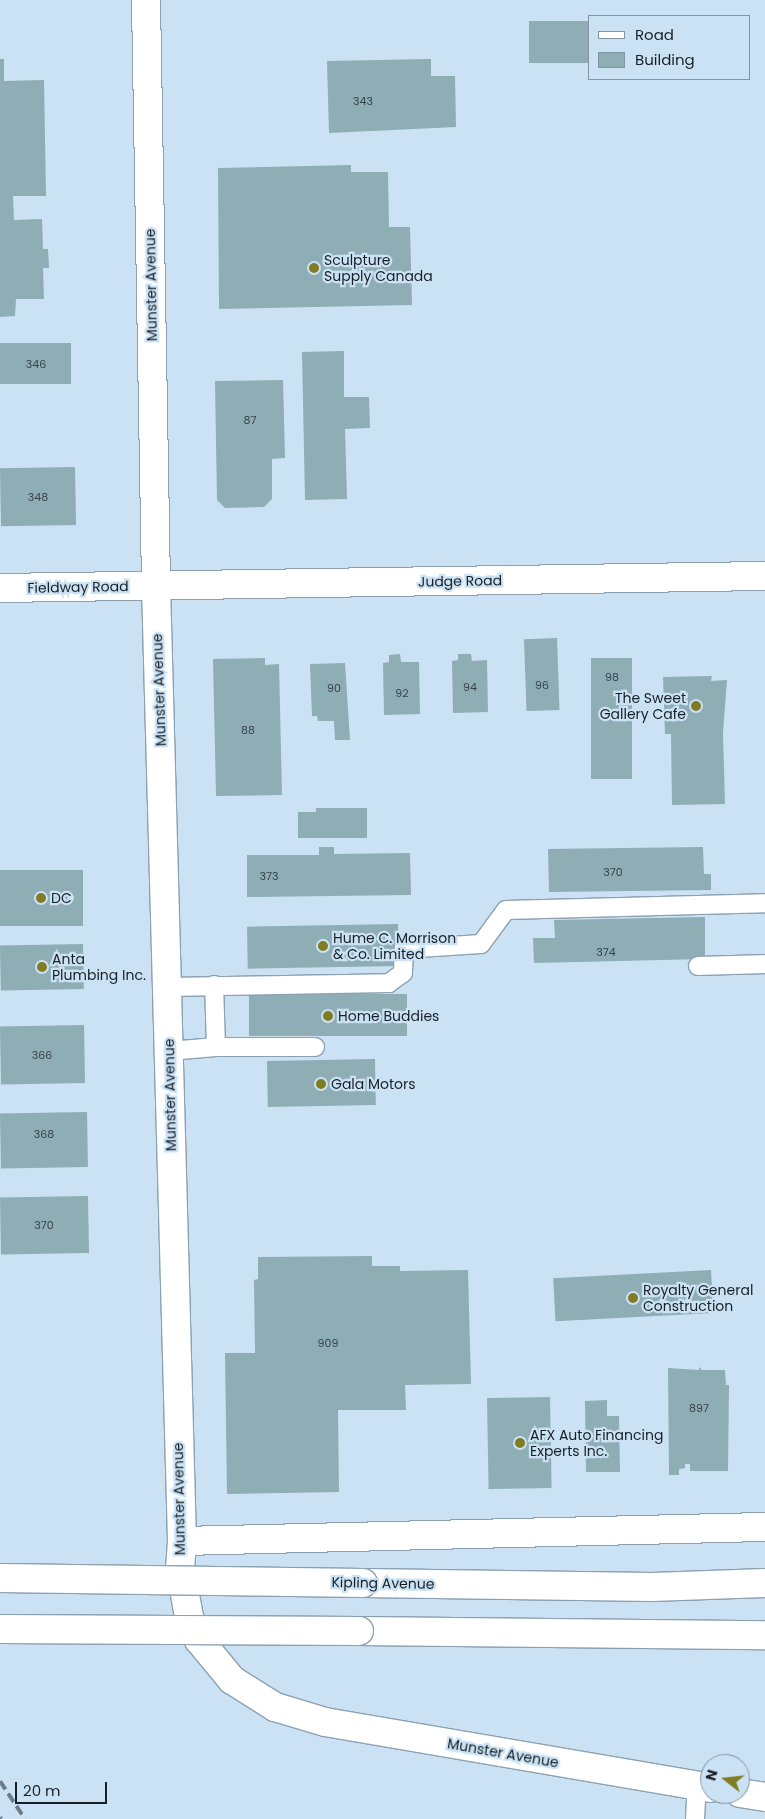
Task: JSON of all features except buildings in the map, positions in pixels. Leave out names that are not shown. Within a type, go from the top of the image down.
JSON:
[{"type":"street","name":"Munster Avenue","points":[[146,0],[156,586],[182,1592],[199,1640],[232,1680],[275,1707],[325,1722],[700,1786]]},
{"type":"street","name":"Judge Road","points":[[156,586],[765,576]]},
{"type":"street","name":"Fieldway Road","points":[[0,588],[156,586]]},
{"type":"street","points":[[182,1541],[765,1527]]},
{"type":"street","name":"Kipling Avenue","points":[[0,1578],[652,1587],[765,1583]]},
{"type":"street","points":[[0,1629],[765,1635]]},
{"type":"street","points":[[750,1795],[765,1797]]},
{"type":"lane","points":[[167,987],[389,983],[403,973],[404,949],[481,944],[506,910],[765,903]]},
{"type":"lane","points":[[698,966],[765,964]]},
{"type":"lane","points":[[214,985],[216,1047]]},
{"type":"lane","points":[[169,1051],[216,1047],[315,1047]]},
{"type":"lane","points":[[695,1819],[700,1799]]},
{"type":"railway","points":[[0,1781],[25,1819]]},
{"type":"place","name":"Sculpture Supply Canada","points":[[314,268]]},
{"type":"place","name":"The Sweet Gallery Cafe","points":[[696,706]]},
{"type":"place","name":"DC","points":[[41,898]]},
{"type":"place","name":"Hume C. Morrison & Co. Limited","points":[[323,946]]},
{"type":"place","name":"Anta Plumbing Inc.","points":[[42,967]]},
{"type":"place","name":"Home Buddies","points":[[328,1016]]},
{"type":"place","name":"Gala Motors","points":[[321,1084]]},
{"type":"place","name":"Royalty General Construction","points":[[633,1298]]},
{"type":"place","name":"AFX Auto Financing Experts Inc.","points":[[520,1443]]}]
